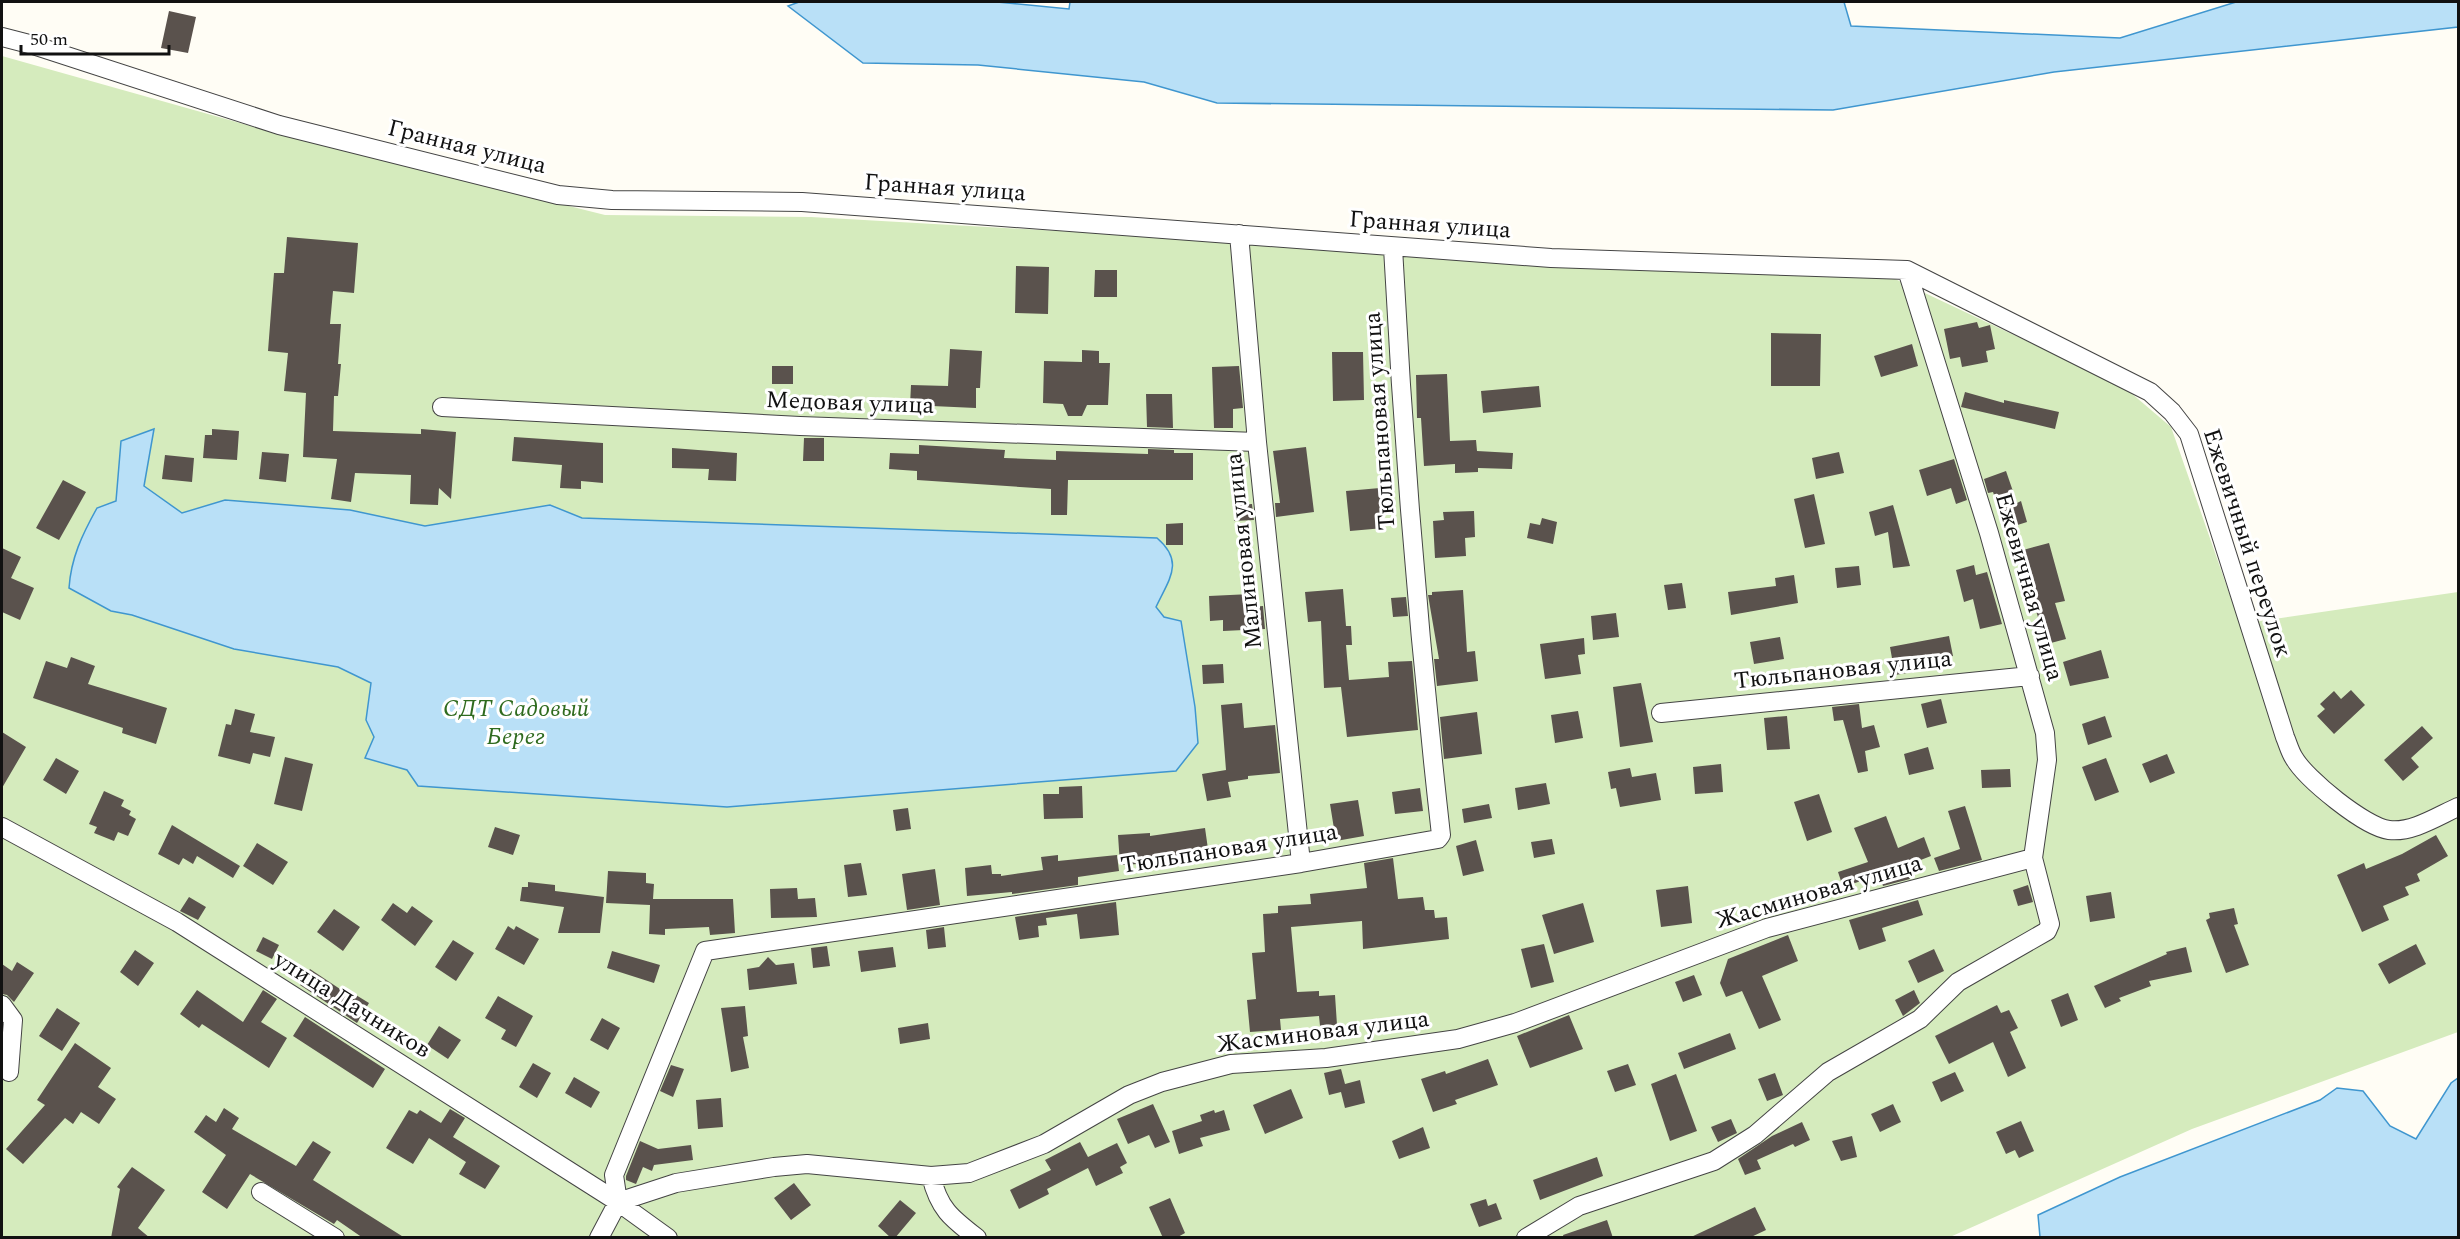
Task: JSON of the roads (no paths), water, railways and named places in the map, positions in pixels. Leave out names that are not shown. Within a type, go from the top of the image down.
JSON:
[{"type":"street","name":"Гранная улица","points":[[2,37],[279,125],[558,195],[612,200],[802,202],[1551,258],[1907,270]]},
{"type":"street","name":"Малиновая улица","points":[[1239,234],[1257,442],[1301,863]]},
{"type":"street","name":"Тюльпановая улица","points":[[618,1202],[614,1175],[705,951],[1301,863],[1438,839],[1441,835],[1422,660],[1400,385],[1393,247]]},
{"type":"street","name":"Ежевичная улица","points":[[1526,1238],[1579,1206],[1714,1161],[1734,1150],[1828,1072],[1909,1027],[1958,982],[2046,931],[2050,924],[2050,914],[2033,858],[2048,760],[2045,733],[1989,533],[1907,270]]},
{"type":"street","name":"Ежевичный переулок","points":[[1907,270],[2150,392],[2172,412],[2188,434],[2295,760],[2313,779],[2367,823],[2390,830],[2413,827],[2458,807]]},
{"type":"street","name":"Медовая улица","points":[[442,407],[800,426],[1257,442]]},
{"type":"street","name":"Тюльпановая улица","points":[[1661,713],[2030,676]]},
{"type":"street","name":"улица Дачников","points":[[2,826],[177,922],[618,1202],[668,1238]]},
{"type":"street","name":"Жасминовая улица","points":[[618,1202],[676,1183],[807,1164],[932,1176],[969,1173],[1044,1144],[1129,1095],[1162,1082],[1231,1064],[1326,1058],[1458,1039],[1515,1023],[1767,928],[2033,858]]},
{"type":"street","points":[[2,1005],[13,1020],[9,1072]]},
{"type":"street","points":[[932,1176],[936,1199],[947,1214],[977,1238]]},
{"type":"street","points":[[261,1192],[335,1238]]},
{"type":"street","points":[[599,1238],[618,1202]]},
{"type":"water","points":[[799,2],[997,2],[1069,9],[1070,2],[1844,2],[1851,26],[2120,38],[2236,2],[2458,2],[2458,27],[2054,72],[1833,110],[1217,103],[1144,82],[978,65],[863,63],[788,6]]},
{"type":"water","points":[[154,429],[144,486],[182,513],[225,500],[350,510],[425,526],[550,505],[582,518],[1157,538],[1170,555],[1172,571],[1156,607],[1164,617],[1181,621],[1195,707],[1198,743],[1176,771],[727,807],[418,786],[407,770],[365,758],[374,737],[366,720],[371,683],[338,667],[234,649],[132,615],[111,611],[69,588],[75,557],[82,537],[97,508],[116,501],[121,441]]},
{"type":"water","points":[[2458,1078],[2458,1237],[2040,1237],[2038,1215],[2120,1177],[2320,1100],[2337,1088],[2363,1091],[2390,1126],[2416,1139],[2451,1083]]},
{"type":"park label","name":"СДТ Садовый Берег","points":[[516,723]]}]
